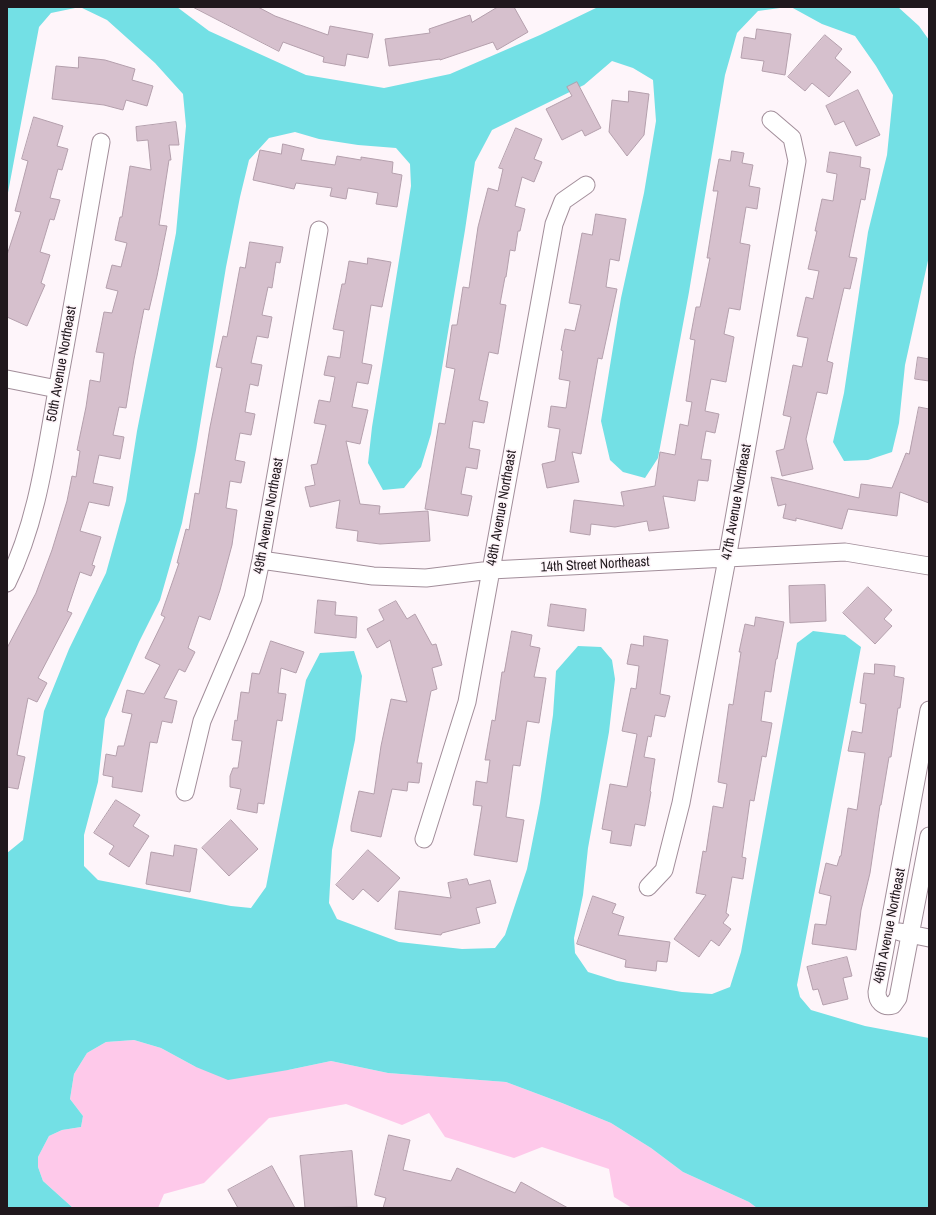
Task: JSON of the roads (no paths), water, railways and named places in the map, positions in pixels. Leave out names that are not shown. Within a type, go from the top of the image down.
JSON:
[{"type":"street","name":"47th Avenue Northeast","points":[[648,887],[664,870],[680,803],[727,559],[797,160],[792,138],[771,120]]},
{"type":"street","name":"50th Avenue Northeast","points":[[7,583],[24,542],[34,509],[101,142]]},
{"type":"street","name":"48th Avenue Northeast","points":[[424,839],[467,702],[554,224],[563,201],[586,185]]},
{"type":"street","name":"49th Avenue Northeast","points":[[185,792],[202,721],[253,598],[320,230]]},
{"type":"street","points":[[7,379],[57,389]]},
{"type":"street","name":"14th Street Northeast","points":[[261,560],[374,576],[426,578],[491,570],[844,552],[929,566]]},
{"type":"street","name":"46th Avenue Northeast","points":[[929,710],[877,992],[877,998],[880,1003],[890,1006],[893,1006],[898,998],[929,836]]},
{"type":"street","points":[[889,930],[929,938]]},
{"type":"water","points":[[7,7],[80,7],[51,13],[39,27],[7,198]]},
{"type":"water","points":[[80,7],[177,7],[209,31],[306,75],[384,88],[450,74],[540,35],[598,7],[787,7],[758,11],[737,33],[725,75],[689,292],[658,458],[645,478],[623,472],[610,460],[601,421],[621,298],[644,193],[656,121],[653,80],[633,68],[612,61],[584,85],[492,130],[475,162],[431,434],[421,467],[404,488],[383,490],[368,463],[372,427],[411,186],[410,164],[396,148],[358,145],[319,139],[295,132],[269,138],[249,160],[226,267],[196,450],[182,523],[160,600],[139,642],[105,719],[98,782],[84,835],[84,866],[98,880],[231,906],[251,908],[266,887],[306,680],[320,653],[354,651],[362,676],[355,740],[332,850],[329,903],[337,919],[399,942],[462,949],[495,948],[505,935],[527,869],[540,803],[553,715],[556,671],[578,646],[601,647],[612,660],[615,679],[609,732],[588,848],[583,895],[574,938],[575,953],[588,972],[617,981],[682,992],[712,994],[730,987],[741,952],[797,643],[813,631],[845,635],[861,647],[797,985],[800,997],[811,1010],[865,1026],[929,1038],[929,1208],[757,1208],[749,1202],[683,1172],[651,1148],[611,1123],[506,1082],[388,1073],[331,1061],[228,1080],[196,1067],[161,1048],[134,1040],[106,1042],[87,1053],[74,1074],[70,1099],[83,1116],[81,1127],[62,1130],[49,1136],[38,1157],[38,1167],[43,1181],[73,1208],[7,1208],[7,853],[23,840],[44,711],[69,649],[106,573],[126,501],[137,431],[176,233],[186,126],[183,94],[155,63],[107,20]]},
{"type":"water","points":[[791,7],[898,7],[919,26],[929,40],[929,256],[905,365],[899,423],[892,452],[868,460],[844,461],[833,442],[844,393],[868,232],[887,155],[893,95],[876,66],[855,36],[822,24]]}]
